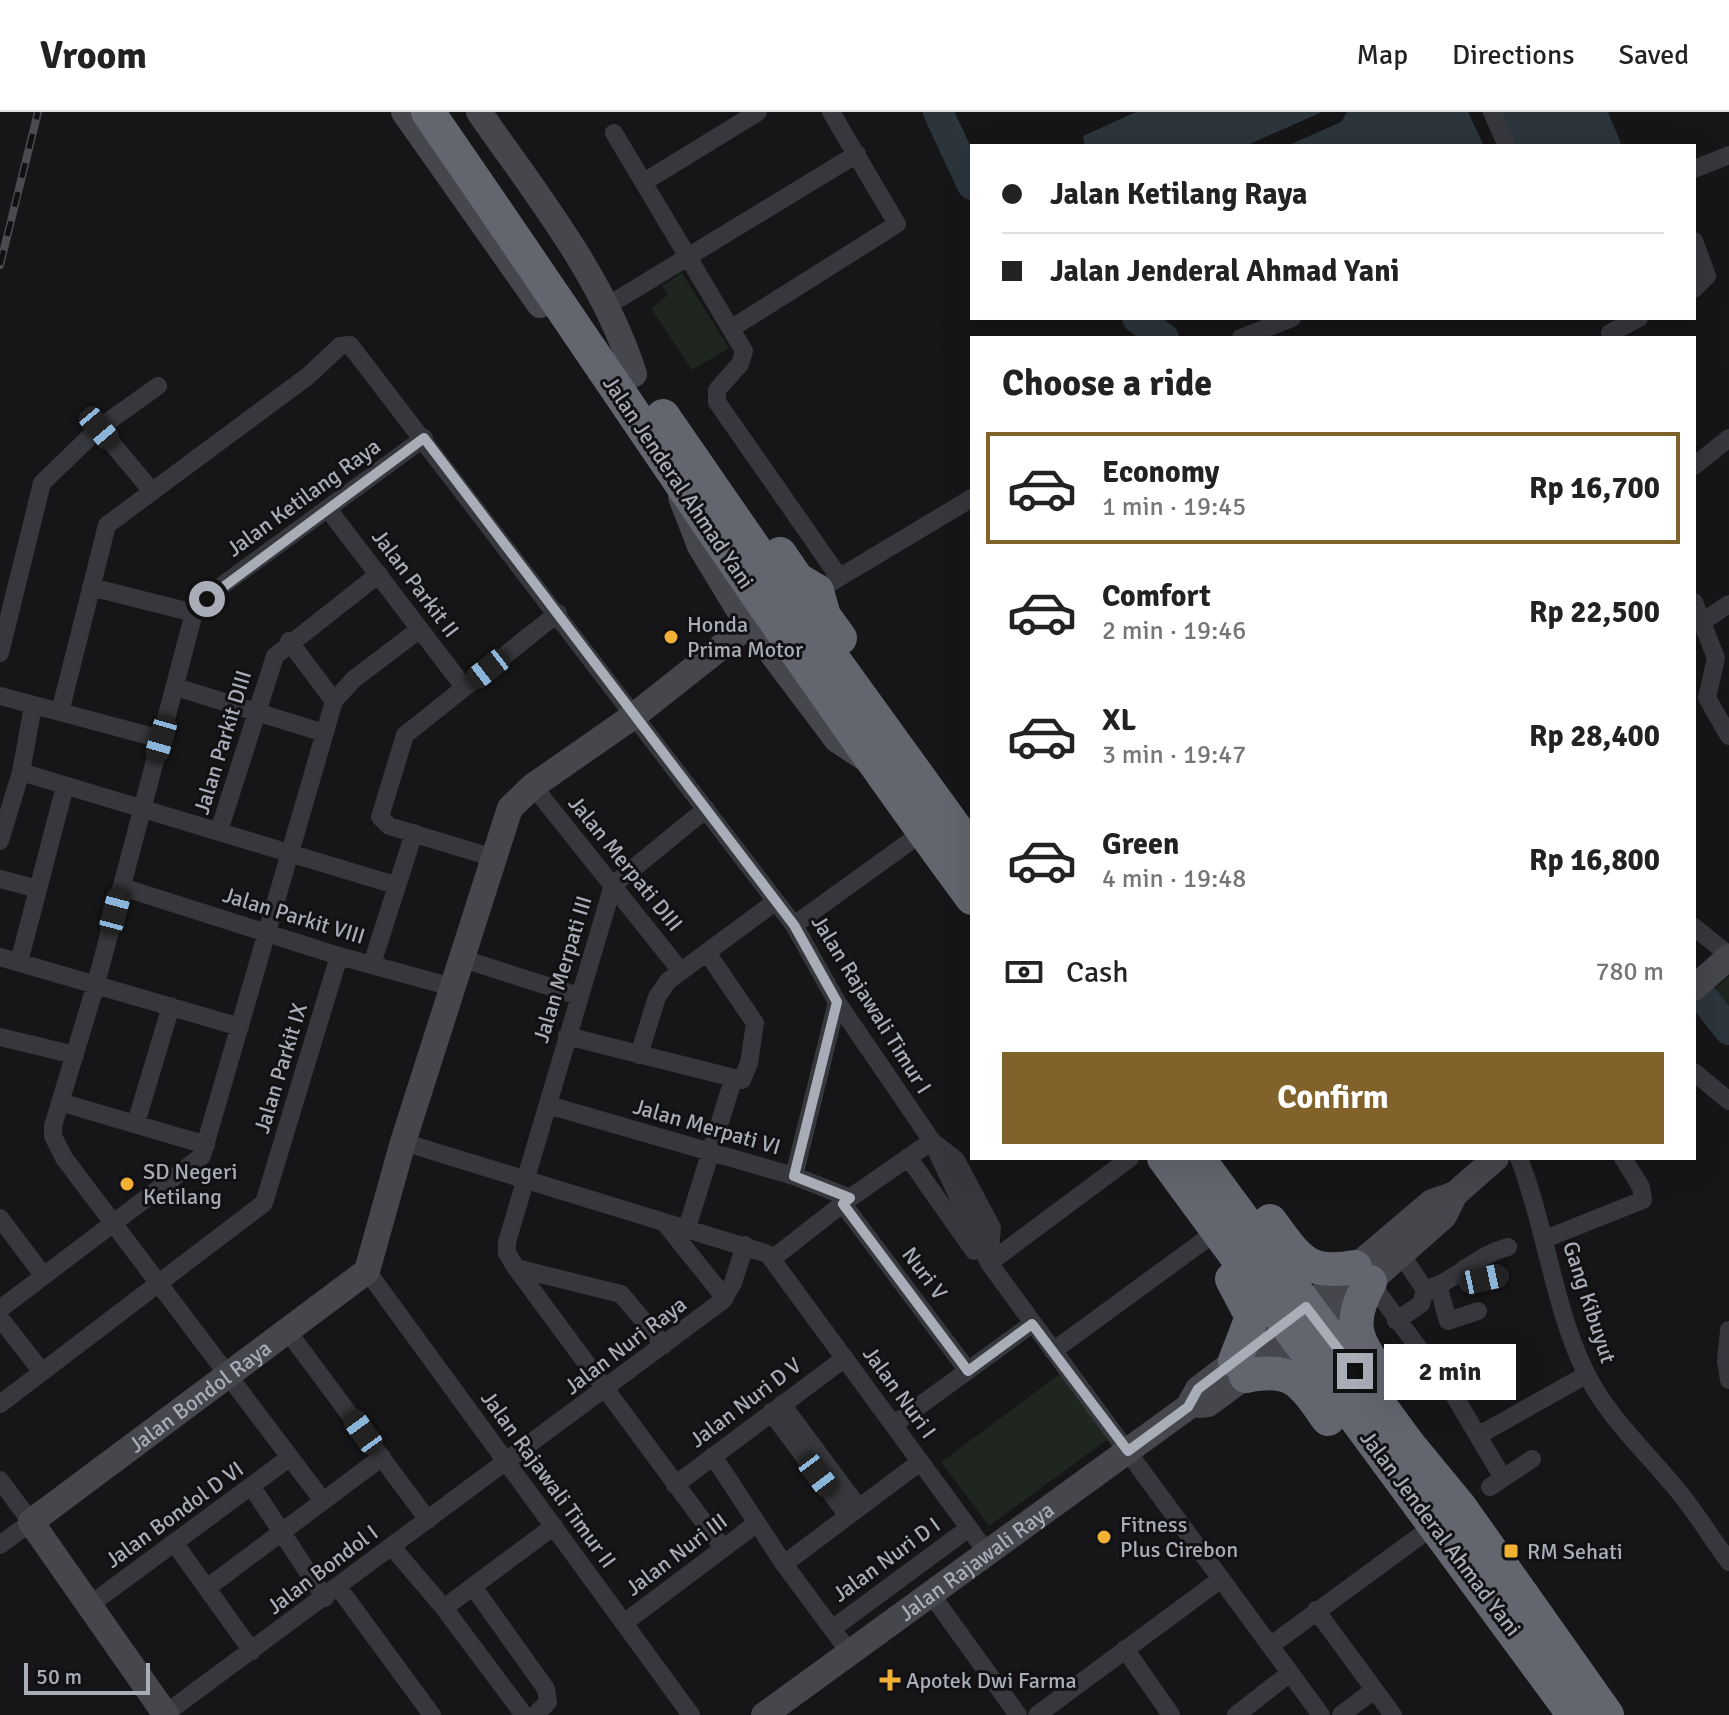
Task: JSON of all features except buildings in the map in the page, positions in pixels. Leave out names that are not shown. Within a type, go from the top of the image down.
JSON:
[{"type":"highway","name":"Jalan Jenderal Ahmad Yani","points":[[428,112],[634,374],[882,751],[923,832],[970,895]]},
{"type":"highway","name":"Jalan Jenderal Ahmad Yani","points":[[455,112],[555,277],[584,338],[677,480],[882,751],[970,849]]},
{"type":"highway","points":[[717,497],[744,507],[797,579],[828,584],[824,616],[889,712],[882,751]]},
{"type":"highway","name":"Jalan Jenderal Ahmad Yani","points":[[1165,1160],[1219,1234],[1409,1445],[1475,1490],[1607,1715]]},
{"type":"highway","name":"Jalan Jenderal Ahmad Yani","points":[[1200,1160],[1222,1190],[1302,1324],[1474,1577],[1574,1715]]},
{"type":"highway","points":[[1222,1190],[1239,1191],[1256,1202],[1307,1265],[1322,1270],[1362,1274],[1354,1320],[1359,1342],[1433,1449],[1475,1490]]},
{"type":"highway","points":[[1219,1234],[1225,1265],[1252,1317],[1241,1369],[1278,1372],[1304,1386],[1377,1485],[1428,1530],[1474,1577]]},
{"type":"street","name":"Jalan Jenderal Ahmad Yani","points":[[404,112],[542,307],[584,338]]},
{"type":"street","name":"Jalan Jenderal Ahmad Yani","points":[[479,112],[620,298],[634,374]]},
{"type":"street","points":[[644,182],[758,112]]},
{"type":"street","points":[[732,328],[897,224],[831,112]]},
{"type":"street","points":[[1492,112],[1506,144]]},
{"type":"street","points":[[614,133],[744,351],[743,358],[717,390],[717,402],[828,584],[970,499]]},
{"type":"street","points":[[620,298],[857,154]]},
{"type":"street","points":[[1696,168],[1729,155]]},
{"type":"street","points":[[1696,246],[1707,276],[1696,287]]},
{"type":"street","points":[[1246,336],[1287,320]]},
{"type":"street","points":[[1609,330],[1634,320]]},
{"type":"street","name":"Jalan Rajawali Timur I","points":[[151,490],[308,376],[345,343],[359,355],[794,925],[837,1002],[932,1141],[989,1263],[1321,1715]]},
{"type":"street","points":[[0,653],[42,483],[99,428],[158,386]]},
{"type":"street","points":[[60,712],[107,525],[151,490],[99,428]]},
{"type":"street","name":"Jalan Ketilang Raya","points":[[194,613],[216,590],[424,438]]},
{"type":"street","points":[[1696,464],[1729,438]]},
{"type":"street","points":[[677,480],[687,518],[700,546],[750,624],[837,740],[882,751]]},
{"type":"street","name":"Jalan Parkit II","points":[[328,509],[464,687]]},
{"type":"street","name":"Jalan Parkit DIII","points":[[219,831],[271,662],[289,641],[379,574]]},
{"type":"street","points":[[91,587],[194,613],[96,984],[53,1126],[57,1146],[156,1285],[323,1501]]},
{"type":"street","points":[[1729,604],[1697,613],[1716,658],[1707,698],[1729,736]]},
{"type":"street","points":[[494,858],[389,826],[380,817],[405,735],[558,613]]},
{"type":"street","points":[[367,1271],[403,1142],[510,808],[533,786],[635,715],[750,624]]},
{"type":"street","points":[[0,1309],[112,1220],[194,1163],[206,1145],[334,701],[354,679],[420,629]]},
{"type":"street","points":[[289,641],[334,701]]},
{"type":"street","points":[[176,687],[324,733]]},
{"type":"street","points":[[0,696],[161,739]]},
{"type":"street","points":[[0,841],[21,772],[33,706]]},
{"type":"street","points":[[21,772],[395,885]]},
{"type":"street","points":[[19,962],[65,786]]},
{"type":"street","name":"Jalan Merpati DIII","points":[[533,786],[680,970]]},
{"type":"street","name":"Jalan Merpati III","points":[[516,1268],[507,1253],[507,1242],[550,1103],[548,1094],[613,885],[706,809]]},
{"type":"street","points":[[794,925],[923,832]]},
{"type":"street","points":[[372,964],[414,833]]},
{"type":"street","points":[[0,879],[38,889]]},
{"type":"street","name":"Jalan Parkit VIII","points":[[122,887],[339,956],[452,987]]},
{"type":"street","points":[[639,1055],[657,997],[680,970],[708,954],[775,902]]},
{"type":"street","points":[[1696,929],[1728,958],[1696,986]]},
{"type":"street","points":[[567,1036],[742,1080],[755,1023],[708,954]]},
{"type":"street","name":"Jalan Parkit IX","points":[[0,1404],[264,1203],[339,956]]},
{"type":"street","points":[[0,957],[240,1027]]},
{"type":"street","points":[[460,958],[579,996]]},
{"type":"street","points":[[794,1176],[837,1002]]},
{"type":"street","points":[[136,1123],[171,1006]]},
{"type":"street","points":[[0,1037],[75,1055]]},
{"type":"street","points":[[1696,1074],[1729,1101]]},
{"type":"street","points":[[687,1228],[733,1080]]},
{"type":"street","points":[[60,1102],[206,1145]]},
{"type":"street","name":"Jalan Merpati VI","points":[[550,1103],[794,1176],[846,1201]]},
{"type":"street","points":[[403,1142],[745,1245],[772,1259],[846,1201],[932,1141]]},
{"type":"street","points":[[908,1157],[973,1250],[989,1263],[1127,1160]]},
{"type":"street","points":[[1362,1274],[1432,1202],[1455,1194],[1494,1160]]},
{"type":"street","name":"Gang Kibuyut","points":[[1520,1160],[1534,1197],[1586,1375],[1638,1447],[1683,1497],[1729,1562]]},
{"type":"street","points":[[1545,1239],[1643,1200],[1641,1187],[1624,1160]]},
{"type":"street","points":[[1362,1274],[1401,1254],[1444,1216],[1455,1194]]},
{"type":"street","name":"Nuri V","points":[[846,1201],[968,1371]]},
{"type":"street","points":[[0,1218],[43,1275]]},
{"type":"street","points":[[664,1221],[725,1298]]},
{"type":"street","points":[[1053,1351],[1219,1234]]},
{"type":"street","points":[[725,1298],[745,1245]]},
{"type":"street","points":[[1396,1321],[1421,1304],[1432,1287],[1464,1269],[1478,1257],[1508,1247]]},
{"type":"street","points":[[1401,1254],[1432,1287],[1448,1321],[1478,1311]]},
{"type":"street","name":"Jalan Nuri I","points":[[772,1259],[988,1554]]},
{"type":"street","points":[[516,1268],[621,1294],[664,1345]]},
{"type":"street","points":[[516,1268],[723,1548]]},
{"type":"street","points":[[1464,1269],[1468,1283],[1500,1276]]},
{"type":"street","name":"Jalan Bondol Raya","points":[[31,1522],[289,1333],[367,1271]]},
{"type":"street","name":"Jalan Rajawali Timur II","points":[[367,1271],[691,1715]]},
{"type":"street","points":[[1362,1274],[1448,1388],[1479,1435],[1475,1490]]},
{"type":"street","name":"Jalan Rajawali Raya","points":[[764,1715],[1188,1407],[1198,1389],[1241,1369],[1362,1274]]},
{"type":"street","name":"Jalan Nuri Raya","points":[[507,1463],[725,1298]]},
{"type":"street","points":[[0,1318],[42,1372]]},
{"type":"street","points":[[893,1425],[1032,1324]]},
{"type":"street","points":[[1729,1330],[1726,1361],[1729,1380]]},
{"type":"street","points":[[289,1333],[428,1520]]},
{"type":"street","name":"Jalan Nuri D V","points":[[675,1485],[845,1358]]},
{"type":"street","points":[[1479,1435],[1586,1375]]},
{"type":"street","points":[[777,1408],[854,1512]]},
{"type":"street","points":[[713,1456],[784,1564],[850,1653]]},
{"type":"street","points":[[207,1588],[382,1457]]},
{"type":"street","name":"Jalan Bondol D VI","points":[[87,1607],[289,1458]]},
{"type":"street","points":[[1475,1490],[1532,1459]]},
{"type":"street","points":[[784,1564],[920,1462]]},
{"type":"street","name":"Jalan Bondol I","points":[[166,1715],[507,1463]]},
{"type":"street","points":[[0,1480],[166,1715]]},
{"type":"street","points":[[252,1487],[280,1534],[432,1715]]},
{"type":"street","points":[[0,1545],[31,1522]]},
{"type":"street","name":"Jalan Nuri III","points":[[624,1623],[757,1523]]},
{"type":"street","points":[[444,1608],[554,1526]]},
{"type":"street","name":"Jalan Nuri D I","points":[[832,1629],[969,1528]]},
{"type":"street","points":[[1270,1646],[1428,1530]]},
{"type":"street","points":[[175,1544],[252,1651]]},
{"type":"street","points":[[392,1547],[444,1608],[524,1715]]},
{"type":"street","points":[[1037,1715],[1221,1579]]},
{"type":"street","points":[[474,1588],[549,1696],[546,1706],[535,1715]]},
{"type":"street","points":[[931,1594],[1018,1715]]},
{"type":"street","points":[[1316,1610],[1393,1715]]},
{"type":"street","points":[[1125,1649],[1171,1715]]},
{"type":"street","points":[[1236,1715],[1290,1673]]},
{"type":"street","points":[[1341,1715],[1374,1690]]},
{"type":"shaded area","points":[[1136,112],[1322,112],[1250,144],[1085,144],[1083,136]]},
{"type":"shaded area","points":[[1347,112],[1468,112],[1483,144],[1292,144],[1341,122]]},
{"type":"shaded area","points":[[1498,112],[1608,112],[1621,144],[1512,144]]},
{"type":"shaded area","points":[[682,273],[729,348],[692,370],[651,308],[668,295],[662,286]]},
{"type":"shaded area","points":[[1729,976],[1729,1022],[1712,997],[1712,991]]},
{"type":"shaded area","points":[[1061,1373],[1108,1439],[989,1526],[941,1462]]},
{"type":"waterway","points":[[938,112],[970,181]]},
{"type":"waterway","points":[[1140,320],[1161,336]]},
{"type":"waterway","points":[[1696,989],[1729,1030]]},
{"type":"railway","points":[[0,265],[38,112]]},
{"type":"place","name":"Honda Prima Motor","points":[[671,637]]},
{"type":"place","name":"SD Negeri Ketilang","points":[[127,1184]]},
{"type":"place","name":"Fitness Plus Cirebon","points":[[1104,1537]]},
{"type":"place","name":"RM Sehati","points":[[1511,1551]]},
{"type":"place","name":"Apotek Dwi Farma","points":[[890,1680]]},
{"type":"route","points":[[207,599],[424,438],[794,925],[816,959],[837,1002],[794,1176],[850,1198],[843,1204],[968,1371],[1032,1324],[1128,1451],[1188,1407],[1198,1389],[1306,1307],[1355,1371]]}]
